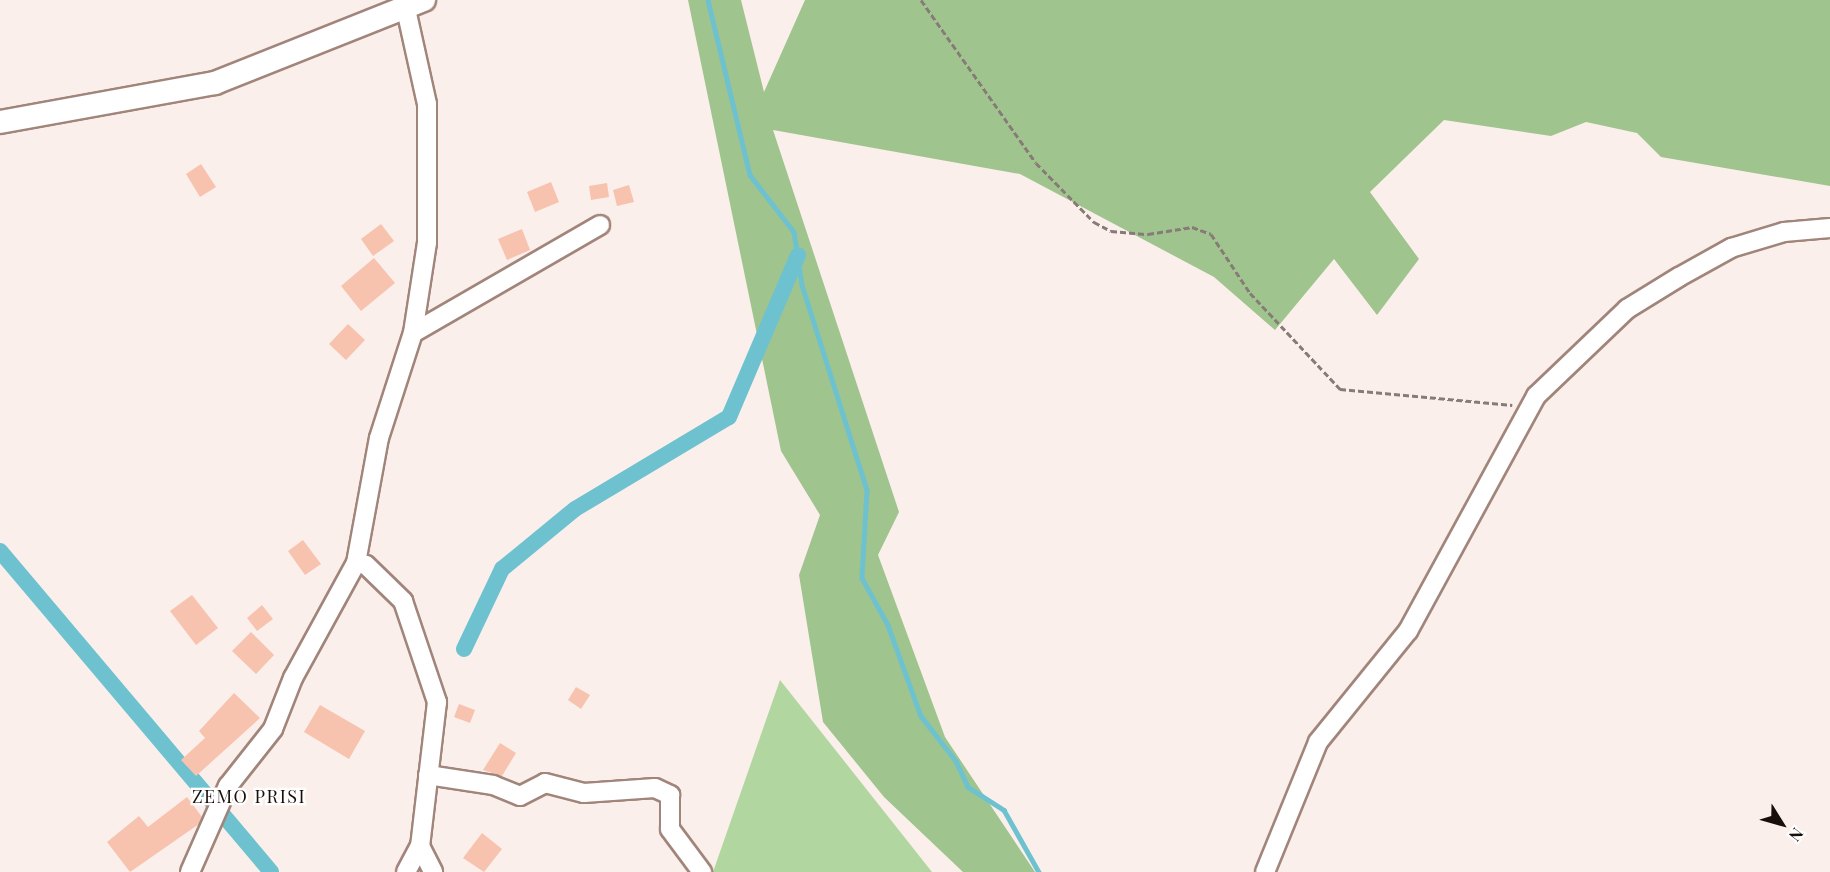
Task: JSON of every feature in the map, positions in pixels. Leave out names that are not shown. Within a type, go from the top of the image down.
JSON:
[{"type":"main road","points":[[0,122],[215,83],[412,3]]},
{"type":"street","points":[[190,872],[228,786],[273,729],[293,678],[356,563],[379,438],[413,333],[427,243],[428,104],[412,3]]},
{"type":"street","points":[[413,333],[600,225]]},
{"type":"street","points":[[1265,872],[1318,742],[1408,631],[1536,396],[1627,309],[1679,277],[1731,248],[1784,232],[1830,228]]},
{"type":"street","points":[[356,563],[366,565],[403,602],[437,702],[420,846],[406,872]]},
{"type":"street","points":[[428,775],[492,784],[520,796],[545,783],[584,794],[655,788],[670,795],[670,829],[702,872]]},
{"type":"street","points":[[420,846],[433,872]]},
{"type":"path","points":[[921,0],[1036,163],[1074,206],[1111,231],[1148,234],[1192,227],[1211,234],[1250,293],[1335,386],[1487,406],[1536,396]]},
{"type":"green space","points":[[688,0],[741,0],[764,92],[805,0],[1830,0],[1830,186],[1661,157],[1637,133],[1586,122],[1551,136],[1444,120],[1370,192],[1419,259],[1377,315],[1334,259],[1275,330],[1214,277],[1020,174],[773,130],[899,512],[878,555],[945,737],[1035,872],[963,872],[884,797],[823,722],[799,575],[820,515],[781,451]]},
{"type":"green space","points":[[780,680],[932,872],[713,872]]},
{"type":"building","points":[[201,164],[216,187],[200,197],[186,174]]},
{"type":"building","points":[[551,182],[559,202],[535,212],[527,192]]},
{"type":"building","points":[[607,183],[609,197],[591,200],[589,186]]},
{"type":"building","points":[[629,185],[634,202],[617,206],[613,190]]},
{"type":"building","points":[[381,224],[394,241],[373,256],[361,239]]},
{"type":"building","points":[[522,229],[530,250],[507,260],[498,239]]},
{"type":"building","points":[[374,258],[395,283],[361,311],[341,286]]},
{"type":"building","points":[[348,324],[365,340],[346,360],[329,344]]},
{"type":"building","points":[[303,540],[321,564],[305,575],[288,551]]},
{"type":"building","points":[[192,595],[218,628],[196,645],[170,611]]},
{"type":"building","points":[[262,605],[273,619],[257,631],[247,618]]},
{"type":"building","points":[[251,632],[274,655],[256,674],[232,651]]},
{"type":"building","points":[[576,687],[590,695],[581,709],[568,700]]},
{"type":"building","points":[[234,693],[260,718],[196,776],[181,760],[205,738],[199,731]]},
{"type":"building","points":[[459,704],[475,710],[470,723],[454,717]]},
{"type":"building","points":[[320,705],[365,731],[349,759],[304,732]]},
{"type":"building","points":[[500,743],[516,753],[502,776],[483,770]]},
{"type":"building","points":[[187,797],[202,817],[199,824],[130,872],[107,842],[139,816],[148,827]]},
{"type":"building","points":[[482,833],[502,849],[484,872],[463,858]]},
{"type":"waterway","points":[[708,0],[750,175],[794,232],[802,285],[867,490],[862,578],[888,625],[921,716],[956,761],[968,787],[1004,810],[1039,872]]},
{"type":"waterway","points":[[464,649],[502,569],[575,509],[729,417],[798,255]]},
{"type":"waterway","points":[[0,551],[271,872]]},
{"type":"district","name":"ZEMO PRISI","points":[[249,796]]}]
